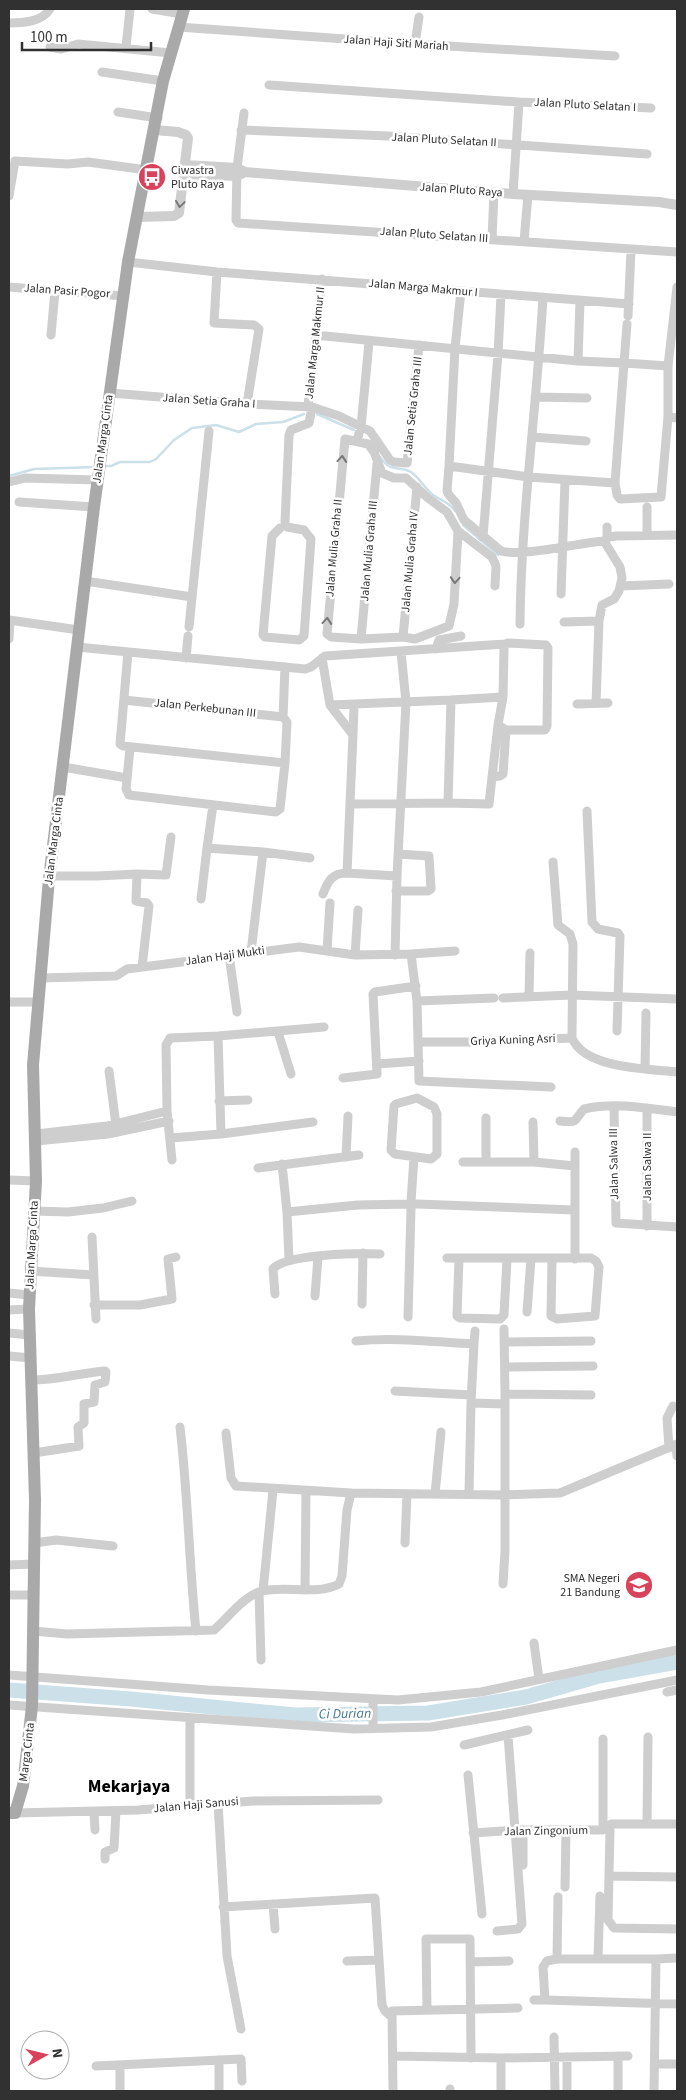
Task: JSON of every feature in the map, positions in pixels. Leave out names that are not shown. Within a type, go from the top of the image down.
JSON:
[{"type":"main road","name":"Jalan Marga Cinta","points":[[32,1680],[34,1453],[29,1294],[36,1181],[33,1066],[50,876],[94,507],[128,262],[170,53],[183,11]]},
{"type":"main road","name":"Marga Cinta","points":[[12,1813],[23,1786],[32,1704],[32,1680]]},
{"type":"street","points":[[9,23],[35,20],[47,14],[50,9]]},
{"type":"street","points":[[126,47],[130,9]]},
{"type":"street","points":[[152,9],[183,11]]},
{"type":"street","points":[[415,44],[419,17]]},
{"type":"street","name":"Jalan Haji Siti Mariah","points":[[178,27],[615,56]]},
{"type":"street","points":[[50,47],[61,49],[78,44],[126,47],[170,53]]},
{"type":"street","points":[[102,72],[164,82]]},
{"type":"street","name":"Jalan Pluto Selatan I","points":[[268,85],[519,102],[652,108]]},
{"type":"street","points":[[513,194],[519,102]]},
{"type":"street","points":[[118,112],[178,132],[186,135],[188,138],[178,215],[137,217]]},
{"type":"street","points":[[240,172],[241,130],[244,113]]},
{"type":"street","name":"Jalan Pluto Selatan II","points":[[241,130],[516,144],[647,154]]},
{"type":"street","points":[[9,196],[15,161],[68,164],[88,162],[147,170]]},
{"type":"street","name":"Jalan Pluto Raya","points":[[185,170],[240,172],[513,194],[659,202],[677,205]]},
{"type":"street","name":"Jalan Pluto Selatan III","points":[[240,172],[236,220],[238,223],[677,252]]},
{"type":"street","points":[[492,239],[494,192]]},
{"type":"street","points":[[524,241],[528,195]]},
{"type":"street","points":[[632,250],[615,483],[617,495],[620,499],[661,497],[673,417],[668,366],[677,288]]},
{"type":"street","name":"Jalan Marga Makmur I","points":[[128,262],[217,272],[629,304]]},
{"type":"street","points":[[217,272],[214,323],[254,324],[259,329],[248,404]]},
{"type":"street","name":"Jalan Marga Makmur II","points":[[310,407],[315,335],[322,279]]},
{"type":"street","name":"Jalan Pasir Pogor","points":[[9,287],[124,296]]},
{"type":"street","points":[[51,335],[55,290]]},
{"type":"street","points":[[461,291],[447,492],[456,503],[464,520],[501,551],[508,553],[616,536],[677,534]]},
{"type":"street","points":[[483,537],[501,295]]},
{"type":"street","points":[[520,624],[522,552],[539,357],[542,297]]},
{"type":"street","points":[[578,361],[580,301]]},
{"type":"street","points":[[315,335],[369,342],[456,348],[498,354],[668,366]]},
{"type":"street","points":[[369,342],[361,426],[357,440],[368,444],[374,452],[380,470],[385,475],[406,478],[447,512],[458,531],[492,557],[496,566],[495,586]]},
{"type":"street","name":"Jalan Setia Graha III","points":[[361,426],[370,431],[390,460],[407,463],[419,345]]},
{"type":"street","name":"Jalan Setia Graha I","points":[[110,393],[310,407],[361,426]]},
{"type":"street","points":[[535,397],[587,398]]},
{"type":"street","points":[[284,526],[304,530],[311,538],[304,636],[299,640],[265,637],[263,635],[272,536],[284,526],[289,436],[291,430],[309,423],[310,407]]},
{"type":"street","points":[[186,658],[209,431]]},
{"type":"street","points":[[532,437],[586,441]]},
{"type":"street","name":"Jalan Mulia Graha II","points":[[357,440],[344,440],[326,631],[328,636],[331,637],[361,639]]},
{"type":"street","name":"Jalan Mulia Graha III","points":[[361,639],[377,464]]},
{"type":"street","points":[[449,466],[488,473],[615,483]]},
{"type":"street","points":[[9,482],[25,478],[99,471]]},
{"type":"street","points":[[561,594],[564,480]]},
{"type":"street","name":"Jalan Mulia Graha IV","points":[[403,637],[417,487]]},
{"type":"street","points":[[20,502],[94,507]]},
{"type":"street","points":[[647,507],[647,535]]},
{"type":"street","points":[[596,703],[599,621],[602,606],[614,599],[621,586],[622,578],[620,567],[605,539],[607,527]]},
{"type":"street","points":[[361,639],[403,637],[416,639],[447,628],[451,624],[458,531]]},
{"type":"street","points":[[85,581],[192,597]]},
{"type":"street","points":[[621,586],[669,584]]},
{"type":"street","points":[[9,639],[9,620],[80,630]]},
{"type":"street","points":[[564,622],[599,621]]},
{"type":"street","points":[[436,649],[439,640],[462,636]]},
{"type":"street","points":[[77,647],[308,668],[322,658],[505,644],[546,646],[548,648],[546,729],[502,727]]},
{"type":"street","points":[[350,804],[489,804],[492,777],[503,774],[502,697],[505,644]]},
{"type":"street","points":[[128,652],[120,744],[130,748],[285,763]]},
{"type":"street","points":[[395,955],[396,891],[406,702],[400,652]]},
{"type":"street","points":[[322,658],[330,705],[353,735]]},
{"type":"street","points":[[130,748],[126,789],[130,795],[278,811],[280,809],[285,763],[287,722],[283,717],[285,667]]},
{"type":"street","points":[[330,705],[502,697]]},
{"type":"street","name":"Jalan Perkebunan III","points":[[124,700],[283,717]]},
{"type":"street","points":[[448,803],[451,700]]},
{"type":"street","points":[[577,704],[608,703]]},
{"type":"street","points":[[347,873],[354,705]]},
{"type":"street","points":[[63,768],[127,778]]},
{"type":"street","points":[[201,898],[213,805]]},
{"type":"street","points":[[587,811],[590,917],[598,929],[619,935],[617,1032]]},
{"type":"street","points":[[50,876],[166,875],[171,837]]},
{"type":"street","points":[[207,848],[310,858]]},
{"type":"street","points":[[251,952],[262,852]]},
{"type":"street","points":[[396,891],[428,891],[431,889],[429,856],[398,854]]},
{"type":"street","name":"Griya Kuning Asri","points":[[418,1042],[572,1038],[573,944],[570,934],[558,925],[553,862]]},
{"type":"street","points":[[323,894],[329,879],[334,875],[347,873],[397,876]]},
{"type":"street","points":[[137,874],[136,899],[147,903],[149,906],[142,967]]},
{"type":"street","points":[[327,950],[330,903]]},
{"type":"street","points":[[355,955],[358,910]]},
{"type":"street","name":"Jalan Haji Mukti","points":[[41,978],[116,976],[125,970],[142,967],[299,947],[355,955],[395,955],[456,951]]},
{"type":"street","points":[[529,996],[530,953]]},
{"type":"street","points":[[411,954],[417,1001],[419,1061],[417,1098]]},
{"type":"street","points":[[229,955],[237,1012]]},
{"type":"street","points":[[343,1078],[376,1075],[373,994],[377,991],[416,986]]},
{"type":"street","points":[[417,1001],[571,994],[677,999]]},
{"type":"street","points":[[9,1002],[39,1002]]},
{"type":"street","points":[[645,1069],[646,1013]]},
{"type":"street","points":[[172,1160],[168,1116],[166,1044],[168,1040],[174,1036],[218,1036],[324,1027]]},
{"type":"street","points":[[278,1032],[291,1074]]},
{"type":"street","points":[[218,1036],[221,1134]]},
{"type":"street","points":[[572,1038],[579,1049],[618,1066],[677,1072]]},
{"type":"street","points":[[377,1064],[419,1061]]},
{"type":"street","points":[[109,1071],[116,1125]]},
{"type":"street","points":[[419,1082],[551,1087]]},
{"type":"street","points":[[417,1098],[434,1107],[437,1114],[437,1154],[431,1159],[414,1157],[393,1152],[392,1132],[394,1106],[417,1098]]},
{"type":"street","points":[[219,1101],[248,1100]]},
{"type":"street","points":[[560,1122],[576,1121],[584,1109],[614,1106],[677,1112]]},
{"type":"street","name":"Jalan Salwa III","points":[[614,1106],[616,1223],[647,1226]]},
{"type":"street","name":"Jalan Salwa II","points":[[647,1108],[647,1226]]},
{"type":"street","points":[[107,1130],[116,1125],[168,1116]]},
{"type":"street","points":[[36,1138],[107,1130],[168,1116]]},
{"type":"street","points":[[346,1156],[348,1116]]},
{"type":"street","points":[[486,1118],[486,1162]]},
{"type":"street","points":[[170,1138],[221,1134],[313,1122]]},
{"type":"street","points":[[534,1122],[534,1162]]},
{"type":"street","points":[[575,1152],[575,1259]]},
{"type":"street","points":[[258,1168],[359,1155]]},
{"type":"street","points":[[408,1317],[414,1157]]},
{"type":"street","points":[[464,1162],[534,1162],[575,1166]]},
{"type":"street","points":[[282,1164],[287,1212],[288,1260]]},
{"type":"street","points":[[9,1180],[36,1181]]},
{"type":"street","points":[[34,1210],[68,1212],[113,1206],[132,1201]]},
{"type":"street","points":[[287,1212],[358,1205],[575,1210]]},
{"type":"street","points":[[647,1226],[677,1227]]},
{"type":"street","points":[[92,1237],[96,1319]]},
{"type":"street","points":[[275,1294],[274,1269],[277,1265],[288,1260],[363,1253],[380,1254]]},
{"type":"street","points":[[362,1304],[363,1253]]},
{"type":"street","points":[[315,1296],[318,1256]]},
{"type":"street","points":[[94,1305],[140,1304],[172,1299],[168,1260],[176,1257]]},
{"type":"street","points":[[447,1258],[591,1258],[599,1266],[597,1313],[592,1318],[557,1319],[551,1316],[552,1259]]},
{"type":"street","points":[[459,1258],[457,1316],[460,1318],[500,1319],[504,1315],[507,1259]]},
{"type":"street","points":[[527,1312],[531,1259]]},
{"type":"street","points":[[30,1271],[93,1275]]},
{"type":"street","points":[[9,1293],[29,1294]]},
{"type":"street","points":[[9,1310],[29,1309]]},
{"type":"street","points":[[503,1584],[506,1550],[504,1495],[504,1329]]},
{"type":"street","points":[[469,1494],[475,1331]]},
{"type":"street","points":[[9,1333],[30,1335]]},
{"type":"street","points":[[356,1341],[412,1339],[474,1344]]},
{"type":"street","points":[[504,1342],[591,1341]]},
{"type":"street","points":[[9,1356],[31,1358]]},
{"type":"street","points":[[505,1367],[592,1366]]},
{"type":"street","points":[[31,1380],[69,1377],[76,1374],[105,1371],[105,1382],[95,1385],[94,1402],[84,1404],[84,1423],[78,1427],[79,1446],[34,1453]]},
{"type":"street","points":[[394,1391],[505,1404]]},
{"type":"street","points":[[505,1394],[591,1395]]},
{"type":"street","points":[[673,1406],[667,1418],[677,1456]]},
{"type":"street","points":[[180,1427],[186,1474],[189,1562],[196,1631]]},
{"type":"street","points":[[435,1494],[441,1432]]},
{"type":"street","points":[[226,1433],[232,1478],[236,1486],[351,1493],[504,1495],[566,1492],[674,1446]]},
{"type":"street","points":[[261,1660],[261,1591],[273,1490]]},
{"type":"street","points":[[304,1590],[306,1491]]},
{"type":"street","points":[[33,1631],[67,1634],[214,1630],[246,1600],[261,1591],[304,1590],[335,1586],[341,1581],[347,1510],[351,1493]]},
{"type":"street","points":[[405,1543],[407,1494]]},
{"type":"street","points":[[34,1542],[56,1540],[114,1546]]},
{"type":"street","points":[[9,1565],[33,1564]]},
{"type":"street","points":[[9,1595],[33,1595]]},
{"type":"street","points":[[534,1643],[539,1679]]},
{"type":"street","points":[[9,1675],[32,1680],[373,1702],[463,1695],[677,1650]]},
{"type":"street","points":[[9,1705],[32,1704],[190,1718],[431,1727],[502,1715],[677,1680]]},
{"type":"street","points":[[667,1692],[677,1690]]},
{"type":"street","points":[[373,1702],[373,1725]]},
{"type":"street","points":[[190,1718],[190,1804]]},
{"type":"street","points":[[464,1745],[528,1730]]},
{"type":"street","points":[[497,1931],[518,1929],[522,1924],[519,1881],[519,1830],[508,1735]]},
{"type":"street","points":[[647,1824],[648,1736]]},
{"type":"street","points":[[604,1739],[603,1824],[610,1830],[608,1920],[614,1928],[677,1929]]},
{"type":"street","points":[[468,1775],[482,1914]]},
{"type":"street","name":"Jalan Haji Sanusi","points":[[12,1813],[116,1811],[218,1803],[378,1800]]},
{"type":"street","points":[[218,1803],[223,1907],[231,1983],[241,2029]]},
{"type":"street","points":[[105,1859],[105,1852],[114,1848],[116,1811]]},
{"type":"street","points":[[94,1812],[95,1830]]},
{"type":"street","name":"Jalan Zingonium","points":[[473,1833],[519,1830],[603,1830],[611,1824],[677,1824]]},
{"type":"street","points":[[565,1887],[566,1830]]},
{"type":"street","points":[[609,1876],[677,1878]]},
{"type":"street","points":[[598,1959],[600,1896]]},
{"type":"street","points":[[557,1959],[558,1897]]},
{"type":"street","points":[[223,1907],[374,1898],[382,2005],[384,2012],[392,2017]]},
{"type":"street","points":[[273,1904],[275,1929]]},
{"type":"street","points":[[427,2010],[426,1939],[470,1938],[471,2058]]},
{"type":"street","points":[[545,2000],[542,1967],[547,1961],[557,1959],[677,1958]]},
{"type":"street","points":[[654,2091],[656,1959]]},
{"type":"street","points":[[347,1961],[379,1960]]},
{"type":"street","points":[[470,1962],[509,1961]]},
{"type":"street","points":[[534,2000],[677,2004]]},
{"type":"street","points":[[393,2091],[392,2011],[518,2008]]},
{"type":"street","points":[[554,2037],[555,2091]]},
{"type":"street","points":[[393,2056],[471,2058],[628,2056]]},
{"type":"street","points":[[618,2056],[618,2091]]},
{"type":"street","points":[[567,2057],[567,2091]]},
{"type":"street","points":[[501,2058],[501,2091]]},
{"type":"street","points":[[96,2066],[241,2059],[242,2081]]},
{"type":"street","points":[[219,2060],[219,2091]]},
{"type":"street","points":[[655,2064],[677,2064]]},
{"type":"street","points":[[120,2065],[120,2091]]},
{"type":"waterway","points":[[104,466],[111,466],[120,462],[150,462],[156,459],[174,440],[192,428],[216,425],[239,432],[256,424],[283,422],[304,414]]},
{"type":"waterway","points":[[317,414],[354,430]]},
{"type":"waterway","points":[[380,457],[392,468],[411,472],[430,493],[448,504],[455,511]]},
{"type":"waterway","points":[[9,476],[34,469],[96,467]]},
{"type":"waterway","points":[[463,525],[498,555]]},
{"type":"waterway","name":"Ci Durian","points":[[9,1690],[131,1699],[295,1715],[428,1713],[526,1697],[599,1676],[677,1662]]},
{"type":"place","name":"Ciwastra Pluto Raya","points":[[152,177]]},
{"type":"place","name":"SMA Negeri 21 Bandung","points":[[639,1585]]},
{"type":"district","name":"Mekarjaya","points":[[129,1786]]}]
